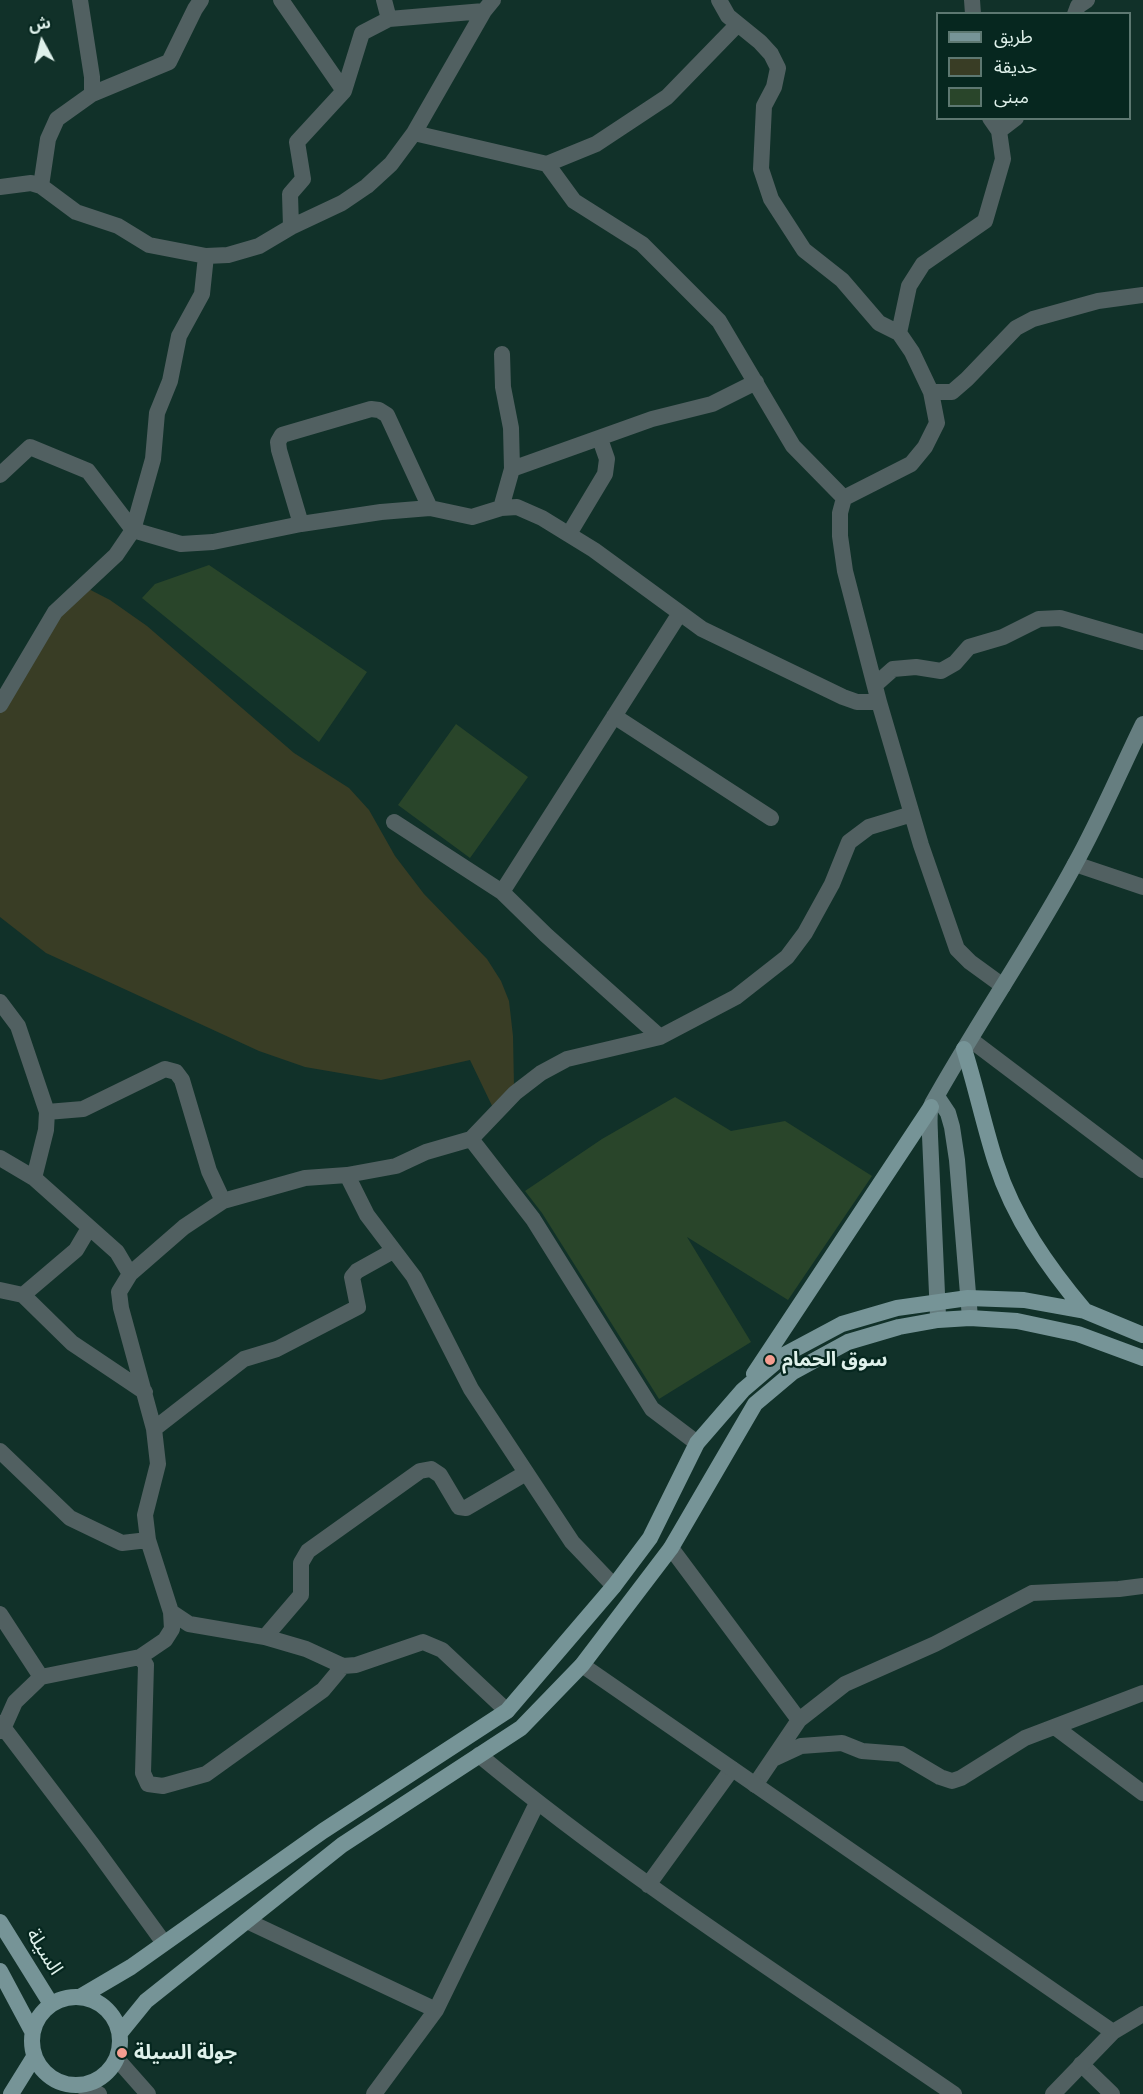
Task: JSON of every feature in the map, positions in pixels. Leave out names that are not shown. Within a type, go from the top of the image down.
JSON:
[{"type":"main road","points":[[80,1996],[94,2000],[106,2008],[115,2019],[120,2033],[117,2058],[110,2069],[90,2083],[52,2088],[47,2075],[34,2057],[31,2044],[32,2031],[42,2011],[65,1998],[80,1996],[130,1966],[323,1831],[507,1711],[614,1586],[650,1538],[697,1443],[743,1390],[934,1103],[1075,864],[1143,724]]},
{"type":"main road","points":[[967,1044],[997,1166],[1013,1205],[1033,1243],[1085,1311]]},
{"type":"main road","points":[[934,1103],[948,1113],[952,1127],[970,1318]]},
{"type":"main road","points":[[934,1103],[930,1136],[938,1320]]},
{"type":"main road","points":[[743,1390],[784,1355],[842,1324],[897,1308],[937,1301],[968,1298],[1024,1300],[1085,1311],[1143,1335]]},
{"type":"main road","points":[[120,2033],[146,2001],[342,1845],[521,1728],[582,1665],[671,1548],[755,1404],[793,1372],[848,1342],[899,1327],[938,1320],[970,1318],[1017,1321],[1078,1334],[1143,1358]]},
{"type":"main road","name":"السيلة","points":[[0,1922],[51,2004]]},
{"type":"main road","points":[[0,1971],[32,2031]]},
{"type":"main road","points":[[11,2094],[34,2057]]},
{"type":"street","points":[[80,0],[92,77],[92,94]]},
{"type":"street","points":[[41,186],[48,139],[57,119],[92,94],[169,62],[201,0]]},
{"type":"street","points":[[281,0],[344,91]]},
{"type":"street","points":[[384,0],[388,19]]},
{"type":"street","points":[[719,0],[728,16],[771,54],[777,68],[774,87],[765,106],[760,169],[771,199],[804,250],[842,280],[879,323],[899,333],[912,352],[931,392],[936,423],[925,447],[911,464],[844,498],[840,513],[840,536],[843,560],[879,702],[912,814],[957,949],[970,962],[1003,986]]},
{"type":"street","points":[[1076,12],[1078,6],[1087,0]]},
{"type":"street","points":[[291,227],[290,194],[303,179],[297,142],[344,91],[362,33],[388,19],[489,6]]},
{"type":"street","points":[[0,187],[31,183],[41,186],[76,212],[118,226],[149,245],[206,256],[228,255],[259,246],[291,227],[342,203],[367,186],[391,164],[414,133],[489,6]]},
{"type":"street","points":[[414,133],[547,164],[596,144],[667,97],[738,24]]},
{"type":"street","points":[[899,333],[909,286],[923,264],[985,221],[1003,159],[995,125],[1010,120]]},
{"type":"street","points":[[547,164],[574,201],[642,244],[719,321],[793,446],[844,498]]},
{"type":"street","points":[[0,705],[55,612],[116,555],[133,530],[153,459],[157,413],[170,381],[179,336],[202,294],[206,256]]},
{"type":"street","points":[[931,392],[952,392],[968,379],[1016,328],[1033,319],[1098,301],[1143,295]]},
{"type":"street","points":[[501,508],[512,469],[511,428],[503,387],[502,354]]},
{"type":"street","points":[[512,469],[652,419],[712,404],[756,382]]},
{"type":"street","points":[[301,524],[279,450],[278,442],[282,435],[371,409],[380,410],[387,415],[430,508]]},
{"type":"street","points":[[569,534],[604,474],[607,459],[600,439]]},
{"type":"street","points":[[0,475],[30,447],[88,471],[133,530],[181,544],[213,542],[361,514],[430,508],[472,517],[501,508],[517,507],[542,518],[594,550],[702,629],[843,697],[857,702],[879,702]]},
{"type":"street","points":[[502,892],[680,613]]},
{"type":"street","points":[[875,685],[893,669],[916,667],[941,671],[955,663],[969,647],[1003,637],[1039,619],[1060,618],[1143,642]]},
{"type":"street","points":[[614,716],[771,818]]},
{"type":"street","points":[[164,1943],[92,1844],[1,1728],[15,1702],[41,1677],[140,1657],[165,1640],[172,1629],[171,1612],[148,1540],[145,1515],[158,1464],[154,1429],[120,1300],[119,1292],[130,1274],[184,1227],[223,1201],[305,1178],[347,1175],[396,1166],[426,1152],[471,1139],[515,1093],[542,1072],[567,1059],[660,1037],[736,997],[787,957],[805,933],[832,884],[849,842],[869,827],[912,814]]},
{"type":"street","points":[[394,822],[502,892],[546,935],[660,1037]]},
{"type":"street","points":[[1075,864],[1143,887]]},
{"type":"street","points":[[0,1002],[18,1026],[46,1112],[46,1130],[34,1178]]},
{"type":"street","points":[[967,1044],[1143,1170]]},
{"type":"street","points":[[46,1112],[82,1109],[165,1069],[176,1072],[182,1080],[209,1171],[223,1201]]},
{"type":"street","points":[[471,1139],[533,1219],[652,1409],[697,1443]]},
{"type":"street","points":[[0,1158],[34,1178],[117,1252],[130,1274]]},
{"type":"street","points":[[347,1175],[367,1215],[414,1277],[471,1389],[572,1542],[614,1586]]},
{"type":"street","points":[[23,1294],[76,1250],[89,1228]]},
{"type":"street","points":[[154,1429],[244,1359],[277,1349],[358,1307],[352,1276],[393,1251]]},
{"type":"street","points":[[0,1290],[23,1294],[72,1343],[145,1392]]},
{"type":"street","points":[[0,1451],[69,1518],[123,1543],[148,1540]]},
{"type":"street","points":[[266,1637],[301,1595],[301,1563],[308,1551],[420,1471],[431,1469],[440,1475],[459,1507],[466,1508],[526,1473]]},
{"type":"street","points":[[671,1548],[799,1719]]},
{"type":"street","points":[[755,1785],[799,1719],[845,1684],[934,1644],[1032,1593],[1143,1586]]},
{"type":"street","points":[[171,1612],[189,1624],[266,1637],[306,1649],[343,1666],[356,1665],[423,1642],[442,1650],[507,1711]]},
{"type":"street","points":[[0,1614],[41,1677]]},
{"type":"street","points":[[140,1657],[147,1665],[143,1773],[148,1784],[163,1786],[206,1774],[323,1690],[343,1666]]},
{"type":"street","points":[[582,1665],[1113,2032]]},
{"type":"street","points":[[773,1759],[801,1746],[842,1743],[862,1751],[901,1754],[939,1777],[952,1781],[961,1778],[1025,1738],[1143,1693]]},
{"type":"street","points":[[1055,1727],[1143,1794]]},
{"type":"street","points":[[479,1755],[537,1803],[648,1885],[954,2094]]},
{"type":"street","points":[[648,1885],[732,1769]]},
{"type":"street","points":[[374,2094],[436,2010],[537,1803]]},
{"type":"street","points":[[247,1921],[436,2010]]},
{"type":"street","points":[[1053,2094],[1113,2032],[1143,2014]]},
{"type":"street","points":[[117,2058],[148,2094]]},
{"type":"street","points":[[1081,2064],[1112,2094]]},
{"type":"street","points":[[79,2085],[99,2094]]},
{"type":"green space","points":[[81,585],[110,600],[147,626],[294,753],[349,788],[369,810],[395,856],[424,894],[487,959],[501,981],[509,1001],[513,1036],[514,1087],[496,1114],[470,1060],[381,1080],[305,1067],[259,1051],[46,953],[0,917],[0,705]]},
{"type":"building","points":[[209,565],[367,672],[319,742],[142,598],[155,584]]},
{"type":"building","points":[[456,724],[528,777],[470,858],[398,805]]},
{"type":"building","points":[[675,1097],[731,1131],[785,1121],[872,1176],[788,1300],[687,1237],[751,1342],[659,1399],[542,1213],[525,1191],[602,1139]]},
{"type":"place","name":"سوق الحمام","points":[[770,1360]]},
{"type":"place","name":"جولة السيلة","points":[[122,2053]]}]
